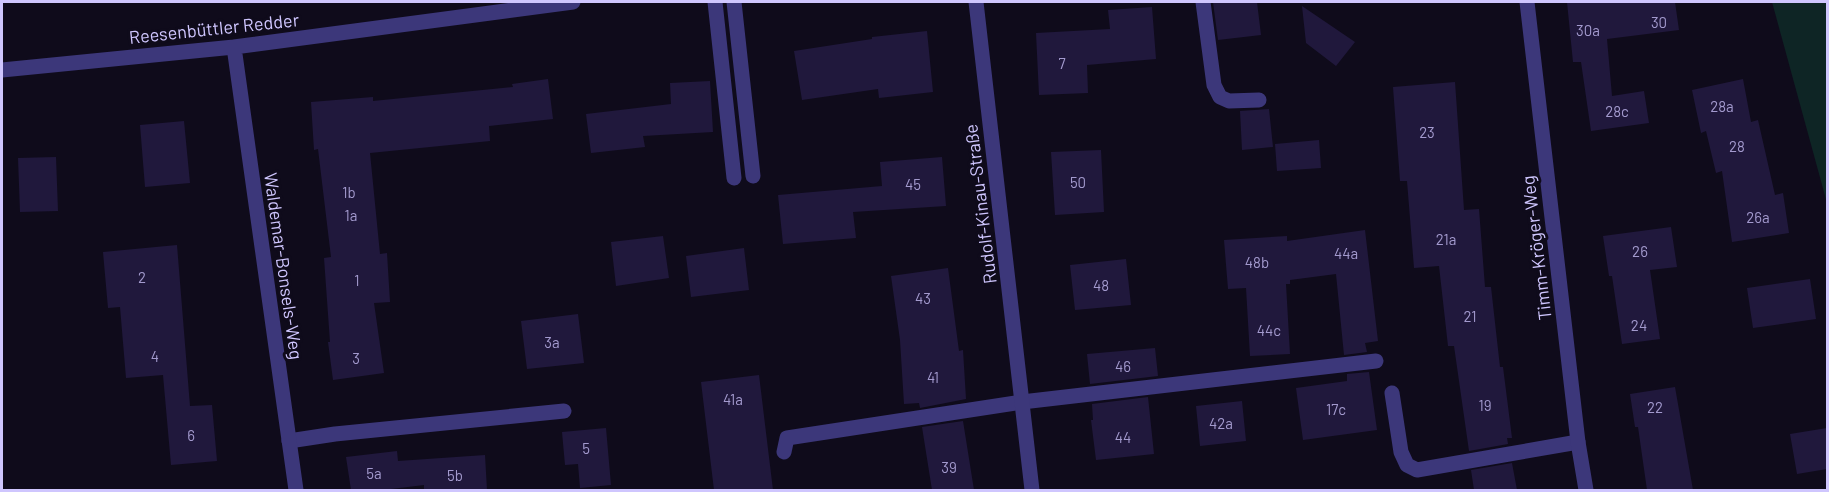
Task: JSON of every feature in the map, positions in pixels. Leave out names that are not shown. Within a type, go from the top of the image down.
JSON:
[{"type":"street","name":"Reesenbüttler Redder","points":[[2,70],[234,47],[573,2]]},
{"type":"street","points":[[715,2],[734,178]]},
{"type":"street","points":[[734,2],[753,176]]},
{"type":"street","name":"Rudolf-Kinau-Straße","points":[[976,2],[1032,490]]},
{"type":"street","points":[[1203,2],[1214,85],[1220,97],[1229,101],[1259,100]]},
{"type":"street","name":"Timm-Kröger-Weg","points":[[1527,2],[1578,442],[1586,490]]},
{"type":"street","name":"Waldemar-Bonsels-Weg","points":[[234,47],[296,490]]},
{"type":"street","points":[[784,452],[786,438],[1022,402],[1376,360]]},
{"type":"street","points":[[1392,393],[1401,452],[1407,465],[1417,470],[1578,442]]},
{"type":"street","points":[[289,441],[335,434],[564,411]]},
{"type":"green space","points":[[1772,2],[1827,2],[1827,203]]},
{"type":"building","points":[[1213,2],[1257,2],[1261,35],[1218,40]]},
{"type":"building","points":[[1567,2],[1675,2],[1679,30],[1607,39],[1612,96],[1644,91],[1649,123],[1591,131],[1581,62],[1573,62]]},
{"type":"building","points":[[1302,6],[1355,42],[1336,66],[1306,43]]},
{"type":"building","points":[[1152,7],[1156,59],[1087,65],[1088,93],[1039,95],[1036,33],[1110,29],[1108,10]]},
{"type":"building","points":[[927,31],[933,92],[879,98],[878,89],[802,100],[794,51],[872,39],[872,37]]},
{"type":"building","points":[[548,79],[553,119],[489,126],[490,141],[370,153],[380,254],[387,253],[390,302],[374,303],[384,373],[333,380],[328,342],[330,342],[324,258],[331,257],[318,149],[314,150],[311,102],[373,97],[373,101],[513,87],[512,84]]},
{"type":"building","points":[[1743,79],[1751,122],[1758,120],[1775,195],[1783,193],[1789,233],[1732,242],[1722,171],[1716,173],[1706,131],[1701,133],[1692,90]]},
{"type":"building","points":[[710,81],[713,132],[643,136],[645,147],[591,153],[586,114],[671,104],[670,83]]},
{"type":"building","points":[[1455,82],[1464,210],[1479,209],[1485,287],[1491,287],[1500,367],[1503,367],[1512,438],[1507,438],[1508,444],[1469,451],[1454,346],[1448,346],[1439,266],[1414,268],[1407,181],[1400,181],[1393,87]]},
{"type":"building","points":[[1269,109],[1273,147],[1242,150],[1240,111]]},
{"type":"building","points":[[184,121],[190,183],[145,187],[140,125]]},
{"type":"building","points":[[1319,140],[1321,168],[1277,171],[1275,144]]},
{"type":"building","points":[[1101,150],[1104,212],[1055,215],[1051,152]]},
{"type":"building","points":[[56,157],[58,211],[20,212],[18,158]]},
{"type":"building","points":[[942,157],[946,206],[853,212],[856,238],[783,244],[778,195],[882,186],[880,162]]},
{"type":"building","points":[[1671,227],[1677,267],[1650,270],[1660,339],[1622,344],[1612,276],[1609,276],[1603,236]]},
{"type":"building","points":[[1365,230],[1378,341],[1365,343],[1367,352],[1344,355],[1336,274],[1290,280],[1290,284],[1286,284],[1290,354],[1250,356],[1246,288],[1228,289],[1224,240],[1287,236],[1287,241]]},
{"type":"building","points":[[663,236],[669,278],[616,286],[611,242]]},
{"type":"building","points":[[177,245],[190,406],[212,405],[217,461],[171,465],[163,375],[126,378],[120,307],[108,308],[103,252]]},
{"type":"building","points":[[744,248],[749,290],[691,297],[686,256]]},
{"type":"building","points":[[1126,259],[1131,305],[1075,310],[1070,265]]},
{"type":"building","points":[[948,268],[959,351],[963,350],[966,399],[920,408],[919,403],[904,404],[900,340],[891,276]]},
{"type":"building","points":[[1810,279],[1816,319],[1753,328],[1747,288]]},
{"type":"building","points":[[578,314],[584,363],[527,369],[521,321]]},
{"type":"building","points":[[1155,348],[1158,376],[1090,384],[1087,354]]},
{"type":"building","points":[[1369,372],[1377,430],[1303,440],[1296,388],[1347,381],[1347,374]]},
{"type":"building","points":[[759,375],[773,490],[714,490],[701,382]]},
{"type":"building","points":[[1675,387],[1693,490],[1647,490],[1638,427],[1635,427],[1630,394]]},
{"type":"building","points":[[1148,397],[1154,454],[1096,460],[1091,420],[1093,420],[1092,404]]},
{"type":"building","points":[[1242,401],[1246,441],[1200,446],[1196,406]]},
{"type":"building","points":[[963,421],[974,490],[932,490],[922,427]]},
{"type":"building","points":[[606,428],[611,485],[580,488],[578,464],[565,465],[562,432]]},
{"type":"building","points":[[1827,428],[1827,469],[1797,474],[1790,434]]},
{"type":"building","points":[[397,451],[398,461],[485,455],[487,490],[424,490],[424,485],[383,490],[351,490],[346,457]]},
{"type":"building","points":[[1512,463],[1517,490],[1474,490],[1471,470]]}]
